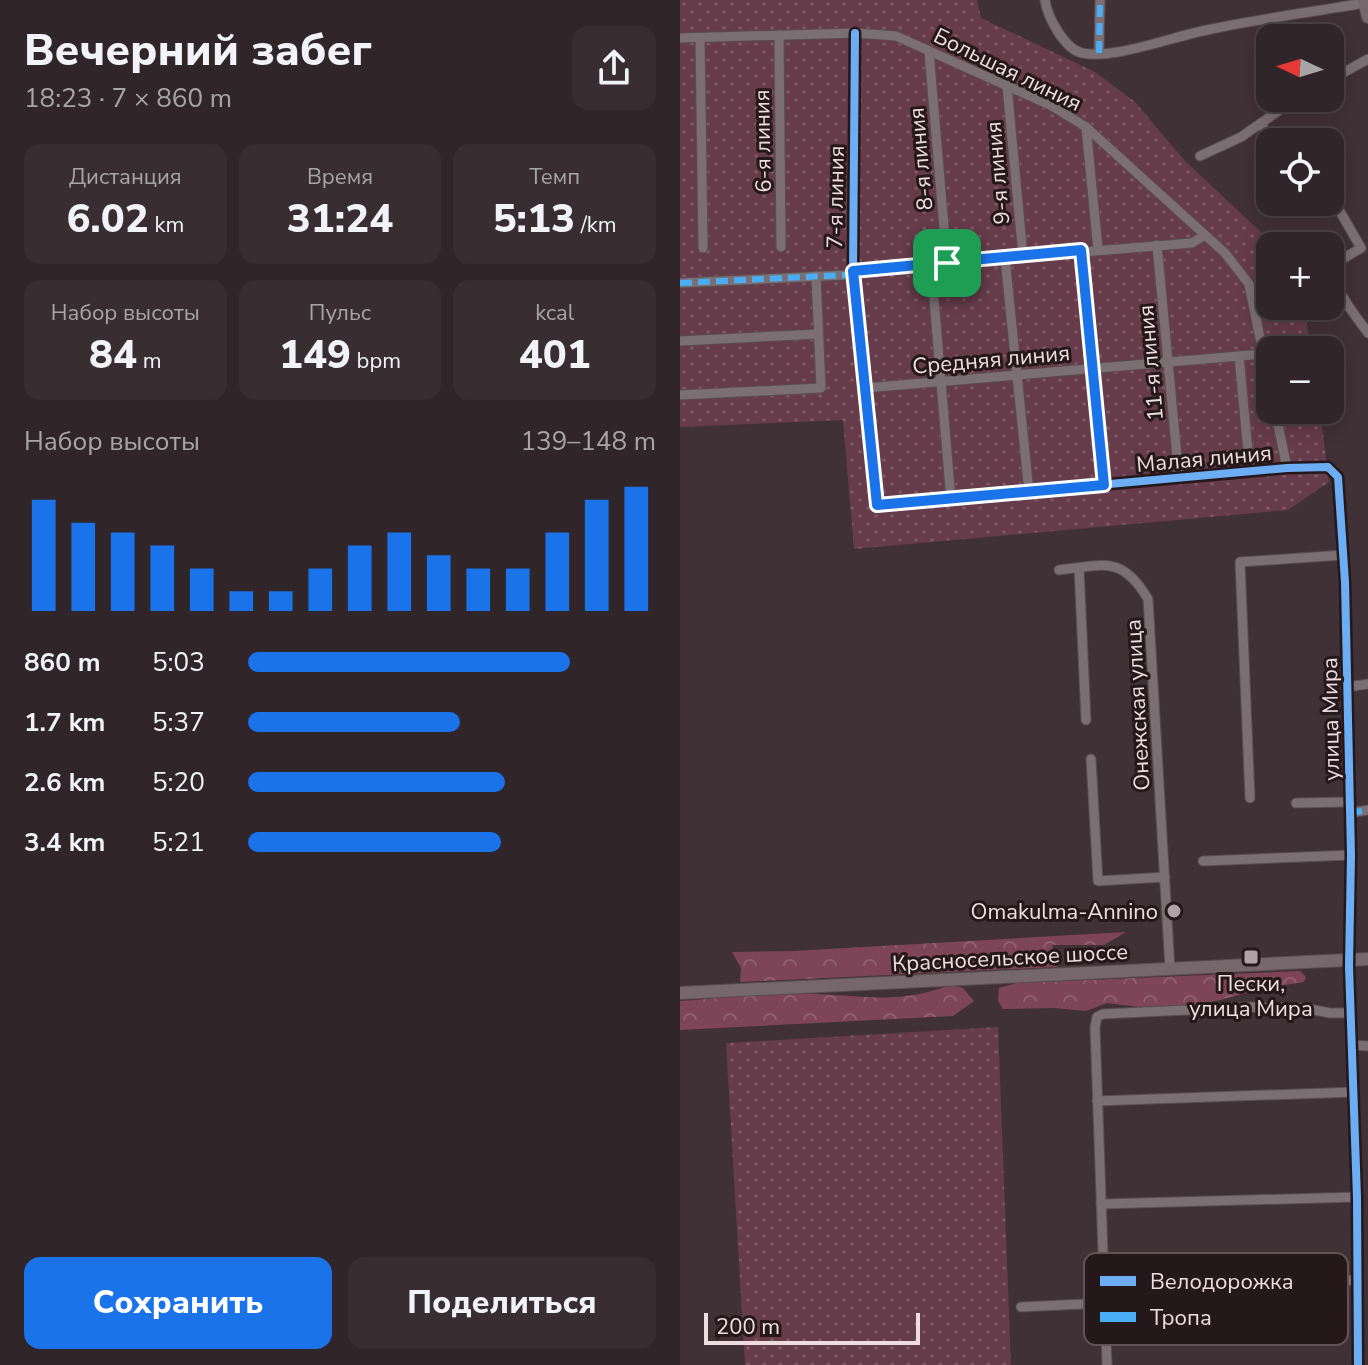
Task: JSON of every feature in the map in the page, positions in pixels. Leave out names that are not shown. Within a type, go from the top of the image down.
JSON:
[{"type":"main road","points":[[1364,1],[1368,17]]},
{"type":"main road","name":"Красносельское шоссе","points":[[680,993],[1368,959]]},
{"type":"street","points":[[1045,0],[1046,9],[1057,28],[1074,50],[1081,53],[1146,45],[1206,30],[1364,1]]},
{"type":"street","points":[[1099,53],[1100,0]]},
{"type":"street","name":"Большая линия","points":[[680,38],[855,33],[896,36],[1052,106],[1086,127],[1225,253],[1249,284],[1259,336]]},
{"type":"street","name":"7-я линия","points":[[855,33],[853,271],[877,505]]},
{"type":"street","name":"6-я линия","points":[[779,35],[781,247]]},
{"type":"street","points":[[700,38],[703,248]]},
{"type":"street","name":"8-я линия","points":[[929,52],[947,263]]},
{"type":"street","points":[[1344,72],[1368,59]]},
{"type":"street","name":"9-я линия","points":[[1007,86],[1023,256]]},
{"type":"street","points":[[1200,156],[1241,137],[1277,112]]},
{"type":"street","points":[[1262,123],[1264,128]]},
{"type":"street","points":[[1086,127],[1098,249]]},
{"type":"street","points":[[1343,216],[1361,248],[1335,265],[1332,273],[1336,286],[1368,333]]},
{"type":"street","points":[[680,283],[845,275],[853,271],[1192,243],[1205,235]]},
{"type":"street","name":"11-я линия","points":[[1157,245],[1179,478]]},
{"type":"street","points":[[1081,250],[1104,485]]},
{"type":"street","points":[[1005,258],[1029,492]]},
{"type":"street","points":[[931,264],[951,500]]},
{"type":"street","points":[[680,395],[821,388],[816,276]]},
{"type":"street","points":[[680,341],[818,334]]},
{"type":"street","name":"Средняя линия","points":[[865,388],[1256,355]]},
{"type":"street","points":[[1239,356],[1250,472]]},
{"type":"street","points":[[1278,424],[1287,468]]},
{"type":"street","name":"Малая линия","points":[[877,505],[1287,468],[1328,467],[1338,477]]},
{"type":"street","name":"улица Мира","points":[[1338,477],[1351,855],[1346,960],[1353,1045],[1361,1276],[1358,1365]]},
{"type":"street","points":[[1250,798],[1240,562],[1343,555]]},
{"type":"street","name":"Онежская улица","points":[[1059,570],[1111,566],[1124,569],[1148,599],[1170,969]]},
{"type":"street","points":[[1079,568],[1086,720]]},
{"type":"street","points":[[1347,687],[1368,684]]},
{"type":"street","points":[[1091,759],[1098,881],[1165,877]]},
{"type":"street","points":[[1296,803],[1368,810]]},
{"type":"street","points":[[1203,861],[1351,855]]},
{"type":"street","points":[[1102,1253],[1097,1017],[1103,1014],[1250,1007],[1349,1013]]},
{"type":"street","points":[[1353,1045],[1368,1046]]},
{"type":"street","points":[[1097,1101],[1354,1092]]},
{"type":"street","points":[[1101,1204],[1357,1197]]},
{"type":"street","points":[[1021,1307],[1084,1304]]},
{"type":"street","points":[[1106,1345],[1107,1365]]},
{"type":"shaded area","points":[[680,0],[977,0],[981,18],[1095,72],[1135,102],[1186,162],[1261,232],[1256,232],[1256,320],[1306,320],[1309,336],[1256,336],[1256,424],[1322,424],[1329,482],[1288,510],[854,549],[843,420],[680,427]]},
{"type":"shaded area","points":[[998,1027],[1011,1365],[745,1365],[726,1043]]},
{"type":"green space","points":[[1126,932],[1104,945],[1052,945],[1057,967],[740,982],[741,968],[732,952],[793,951]]},
{"type":"green space","points":[[1300,971],[1306,977],[1304,982],[1208,1003],[1146,1008],[1107,1003],[1086,1011],[1003,1009],[998,1001],[999,988],[1017,983]]},
{"type":"green space","points":[[950,985],[963,988],[974,1001],[953,1016],[680,1030],[680,1001],[783,993],[899,997]]},
{"type":"marked path","points":[[1099,53],[1100,0]]},
{"type":"marked path","points":[[680,283],[845,275],[853,271]]},
{"type":"marked path","points":[[1350,813],[1368,810]]},
{"type":"cycle path","points":[[855,33],[853,271],[877,505],[1287,468],[1328,467],[1338,477],[1345,582],[1358,1365]]},
{"type":"place","name":"Omakulma-Annino","points":[[1174,911]]},
{"type":"place","name":"Пески, улица Мира","points":[[1251,957]]},
{"type":"route","points":[[1081,250],[1104,485],[877,505],[853,271],[947,263],[1081,250]]}]
